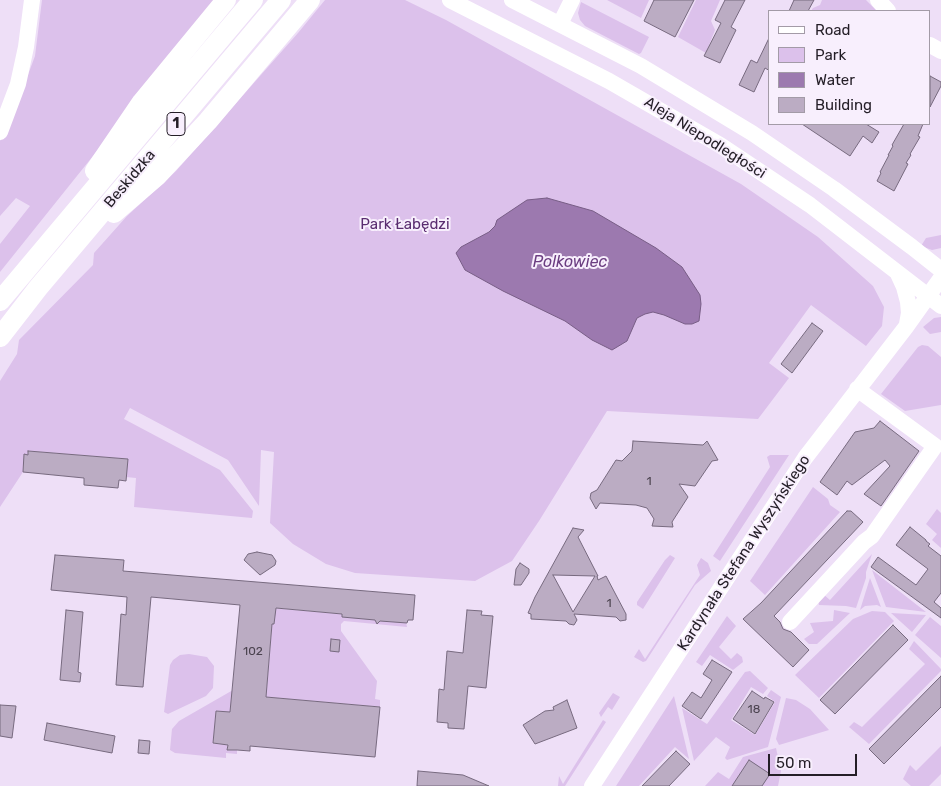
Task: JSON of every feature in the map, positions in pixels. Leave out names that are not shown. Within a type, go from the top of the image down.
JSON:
[{"type":"main road","points":[[56,233],[110,148],[142,102],[226,0]]},
{"type":"main road","name":"Beskidzka","points":[[0,301],[253,0]]},
{"type":"main road","name":"Beskidzka","points":[[0,337],[72,248],[281,0]]},
{"type":"main road","points":[[72,248],[157,176],[208,121],[310,0]]},
{"type":"street","points":[[0,132],[18,84],[26,47],[32,0]]},
{"type":"street","name":"Aleja Niepodległości","points":[[450,0],[590,71],[665,112],[745,161],[810,205],[941,306]]},
{"type":"street","name":"Aleja Niepodległości","points":[[512,0],[678,87],[762,139],[834,189],[941,270]]},
{"type":"street","points":[[560,24],[572,0]]},
{"type":"street","points":[[878,0],[887,10]]},
{"type":"street","points":[[590,71],[602,66],[606,48]]},
{"type":"street","points":[[923,256],[941,254]]},
{"type":"street","points":[[896,270],[904,287],[910,313],[906,327]]},
{"type":"street","name":"Kardynała Stefana Wyszyńskiego","points":[[592,786],[805,458],[906,327],[941,278]]},
{"type":"street","points":[[906,327],[931,312],[941,311]]},
{"type":"street","points":[[790,622],[864,542],[872,536],[935,446],[857,389]]},
{"type":"green space","points":[[42,0],[218,0],[0,272],[0,244],[30,206],[16,198],[0,216],[0,141],[13,115],[35,56]]},
{"type":"green space","name":"Park Łabędzi","points":[[325,0],[405,0],[446,20],[741,184],[818,237],[873,286],[884,307],[882,326],[866,346],[811,305],[769,363],[789,378],[758,419],[607,411],[512,561],[475,581],[355,573],[326,564],[293,544],[270,523],[274,452],[261,450],[259,506],[228,460],[130,408],[124,419],[220,470],[253,511],[252,518],[134,507],[136,478],[126,477],[127,459],[29,451],[28,455],[24,455],[23,472],[0,507],[0,381],[17,354],[19,340],[93,265],[94,253],[127,216],[176,171]]},
{"type":"green space","points":[[607,0],[649,0],[641,18]]},
{"type":"green space","points":[[696,0],[720,0],[711,21],[715,30],[706,53],[678,37]]},
{"type":"green space","points":[[822,0],[866,0],[876,10],[812,10],[820,5]]},
{"type":"green space","points":[[581,2],[649,37],[641,53],[639,54],[585,26],[580,20],[578,13]]},
{"type":"green space","points":[[941,235],[941,248],[932,250],[921,246],[926,238]]},
{"type":"green space","points":[[941,317],[941,332],[930,334],[923,327],[934,318]]},
{"type":"green space","points":[[922,345],[928,346],[941,357],[941,405],[905,411],[881,394],[918,347]]},
{"type":"green space","points":[[770,455],[789,455],[720,561],[713,556],[770,467],[767,457]]},
{"type":"green space","points":[[813,487],[828,499],[830,505],[840,512],[765,595],[750,581]]},
{"type":"green space","points":[[937,509],[941,513],[941,548],[932,540],[937,534],[926,524]]},
{"type":"green space","points":[[872,554],[856,608],[819,605],[818,601],[823,594],[830,600]]},
{"type":"green space","points":[[670,555],[675,558],[643,609],[637,605],[637,602]]},
{"type":"green space","points":[[701,558],[708,563],[711,571],[695,585],[646,661],[643,662],[634,657],[639,649],[645,659],[700,575],[697,565]]},
{"type":"green space","points":[[872,570],[926,612],[886,607]]},
{"type":"green space","points":[[870,578],[881,607],[877,605],[865,606],[860,610]]},
{"type":"green space","points":[[273,608],[342,614],[342,617],[368,613],[405,617],[407,627],[344,621],[341,624],[341,631],[377,681],[375,699],[380,700],[380,707],[266,697],[272,627],[267,623],[274,624],[275,614]]},
{"type":"green space","points":[[834,610],[850,613],[817,644],[809,644],[804,639],[814,632],[810,623],[833,621]]},
{"type":"green space","points":[[872,611],[885,612],[894,621],[819,698],[795,675],[853,619]]},
{"type":"green space","points":[[891,613],[926,615],[912,632]]},
{"type":"green space","points":[[727,616],[736,626],[719,647],[731,659],[737,653],[742,657],[743,662],[733,670],[710,655],[702,666],[696,662]]},
{"type":"green space","points":[[930,617],[941,626],[941,658],[915,635]]},
{"type":"green space","points":[[914,641],[941,671],[869,744],[849,727],[854,722],[862,727],[925,664],[909,649]]},
{"type":"green space","points":[[189,654],[207,657],[214,666],[213,688],[206,696],[168,714],[164,712],[170,665],[180,655]]},
{"type":"green space","points":[[750,671],[768,688],[763,694],[751,687],[731,720],[755,735],[775,702],[767,696],[771,690],[781,697],[768,747],[727,760],[725,758],[730,747],[716,737],[694,761],[682,708],[707,724],[745,672]]},
{"type":"green space","points":[[233,690],[230,712],[216,711],[213,743],[228,745],[227,750],[237,750],[237,754],[226,753],[226,758],[175,753],[170,750],[172,729],[179,721]]},
{"type":"green space","points":[[613,693],[620,697],[612,710],[608,707],[601,717],[599,713]]},
{"type":"green space","points":[[674,696],[689,759],[675,747],[639,786],[616,786]]},
{"type":"green space","points":[[786,698],[796,700],[810,709],[829,730],[779,745],[776,739]]},
{"type":"green space","points":[[603,720],[606,722],[565,786],[558,786],[559,776],[563,784]]},
{"type":"green space","points":[[941,746],[941,774],[929,786],[911,786],[903,779],[910,765],[916,771]]},
{"type":"green space","points":[[776,748],[781,771],[778,786],[705,786],[718,772],[729,779],[743,757]]},
{"type":"water","name":"Polkowiec","points":[[547,198],[593,211],[656,248],[682,267],[700,295],[699,321],[685,324],[653,312],[645,314],[637,318],[627,341],[612,350],[592,340],[565,321],[465,270],[456,253],[461,247],[489,232],[495,226],[497,220],[527,200]]},
{"type":"building","points":[[654,0],[694,0],[675,37],[644,21]]},
{"type":"building","points":[[725,0],[745,0],[731,27],[736,30],[720,63],[704,56],[721,23],[715,20]]},
{"type":"building","points":[[794,0],[814,0],[809,10],[789,10]]},
{"type":"building","points":[[768,40],[768,70],[765,68],[754,92],[739,85],[751,60],[757,63]]},
{"type":"building","points":[[931,77],[941,82],[941,86],[931,105]]},
{"type":"building","points":[[804,125],[868,125],[879,132],[872,143],[863,136],[850,156]]},
{"type":"building","points":[[903,125],[923,125],[918,136],[920,137],[910,154],[906,163],[908,164],[894,191],[877,181],[892,145]]},
{"type":"building","points":[[812,323],[823,331],[792,373],[781,364]]},
{"type":"building","points":[[880,421],[919,451],[881,506],[864,494],[890,466],[885,460],[852,485],[847,481],[837,495],[820,482],[855,432],[874,428]]},
{"type":"building","points":[[633,441],[703,445],[707,441],[718,460],[712,461],[695,486],[679,484],[688,497],[672,522],[673,527],[652,526],[654,519],[647,508],[636,505],[600,503],[596,509],[590,498],[591,493],[597,490],[616,460],[622,461],[632,451]]},
{"type":"building","points":[[28,451],[128,459],[126,481],[119,480],[118,488],[84,485],[84,478],[23,472],[24,454],[28,455]]},
{"type":"building","points":[[847,511],[851,511],[863,522],[774,616],[780,622],[783,629],[791,632],[809,650],[793,667],[743,619],[761,603]]},
{"type":"building","points":[[910,527],[930,544],[928,546],[941,556],[941,593],[934,602],[941,608],[941,618],[871,567],[878,557],[916,585],[928,569],[896,545]]},
{"type":"building","points":[[573,528],[584,530],[578,537],[598,576],[598,580],[606,576],[626,614],[626,620],[620,621],[616,617],[574,614],[577,620],[574,625],[566,621],[531,619],[531,614],[528,613]],"holes":[[[553,575],[595,576],[573,612]]]},
{"type":"building","points":[[257,552],[272,555],[276,561],[275,565],[260,575],[244,560],[248,554]]},
{"type":"building","points":[[55,555],[124,560],[123,571],[415,595],[413,620],[408,620],[407,623],[380,621],[377,624],[375,620],[342,617],[342,614],[276,608],[274,624],[272,624],[266,697],[380,707],[375,757],[250,746],[250,751],[227,750],[228,745],[213,743],[216,711],[230,712],[240,605],[151,597],[143,687],[116,685],[121,614],[126,615],[127,597],[51,590]]},
{"type":"building","points":[[520,563],[529,569],[529,573],[521,585],[514,585],[516,569]]},
{"type":"building","points":[[66,610],[83,612],[78,672],[81,673],[80,682],[60,680]]},
{"type":"building","points":[[467,610],[482,611],[481,615],[493,616],[486,688],[468,686],[464,729],[448,728],[448,723],[437,722],[439,689],[444,690],[447,651],[463,653]]},
{"type":"building","points":[[893,625],[908,640],[835,714],[820,700]]},
{"type":"building","points":[[331,639],[340,640],[339,652],[330,651]]},
{"type":"building","points":[[712,660],[732,672],[701,719],[682,706],[692,692],[701,698],[712,680],[703,674]]},
{"type":"building","points":[[941,676],[941,707],[884,764],[869,749]]},
{"type":"building","points":[[752,691],[764,699],[765,697],[774,702],[755,734],[733,719]]},
{"type":"building","points":[[567,700],[577,728],[535,744],[523,725],[545,711],[554,710],[553,707]]},
{"type":"building","points":[[0,705],[16,706],[12,738],[0,736]]},
{"type":"building","points":[[47,723],[115,736],[112,753],[44,740]]},
{"type":"building","points":[[139,740],[150,741],[149,754],[138,753]]},
{"type":"building","points":[[676,751],[690,764],[669,786],[642,786]]},
{"type":"building","points":[[749,760],[770,774],[762,786],[732,786]]},
{"type":"building","points":[[418,771],[463,775],[489,786],[417,786]]}]
